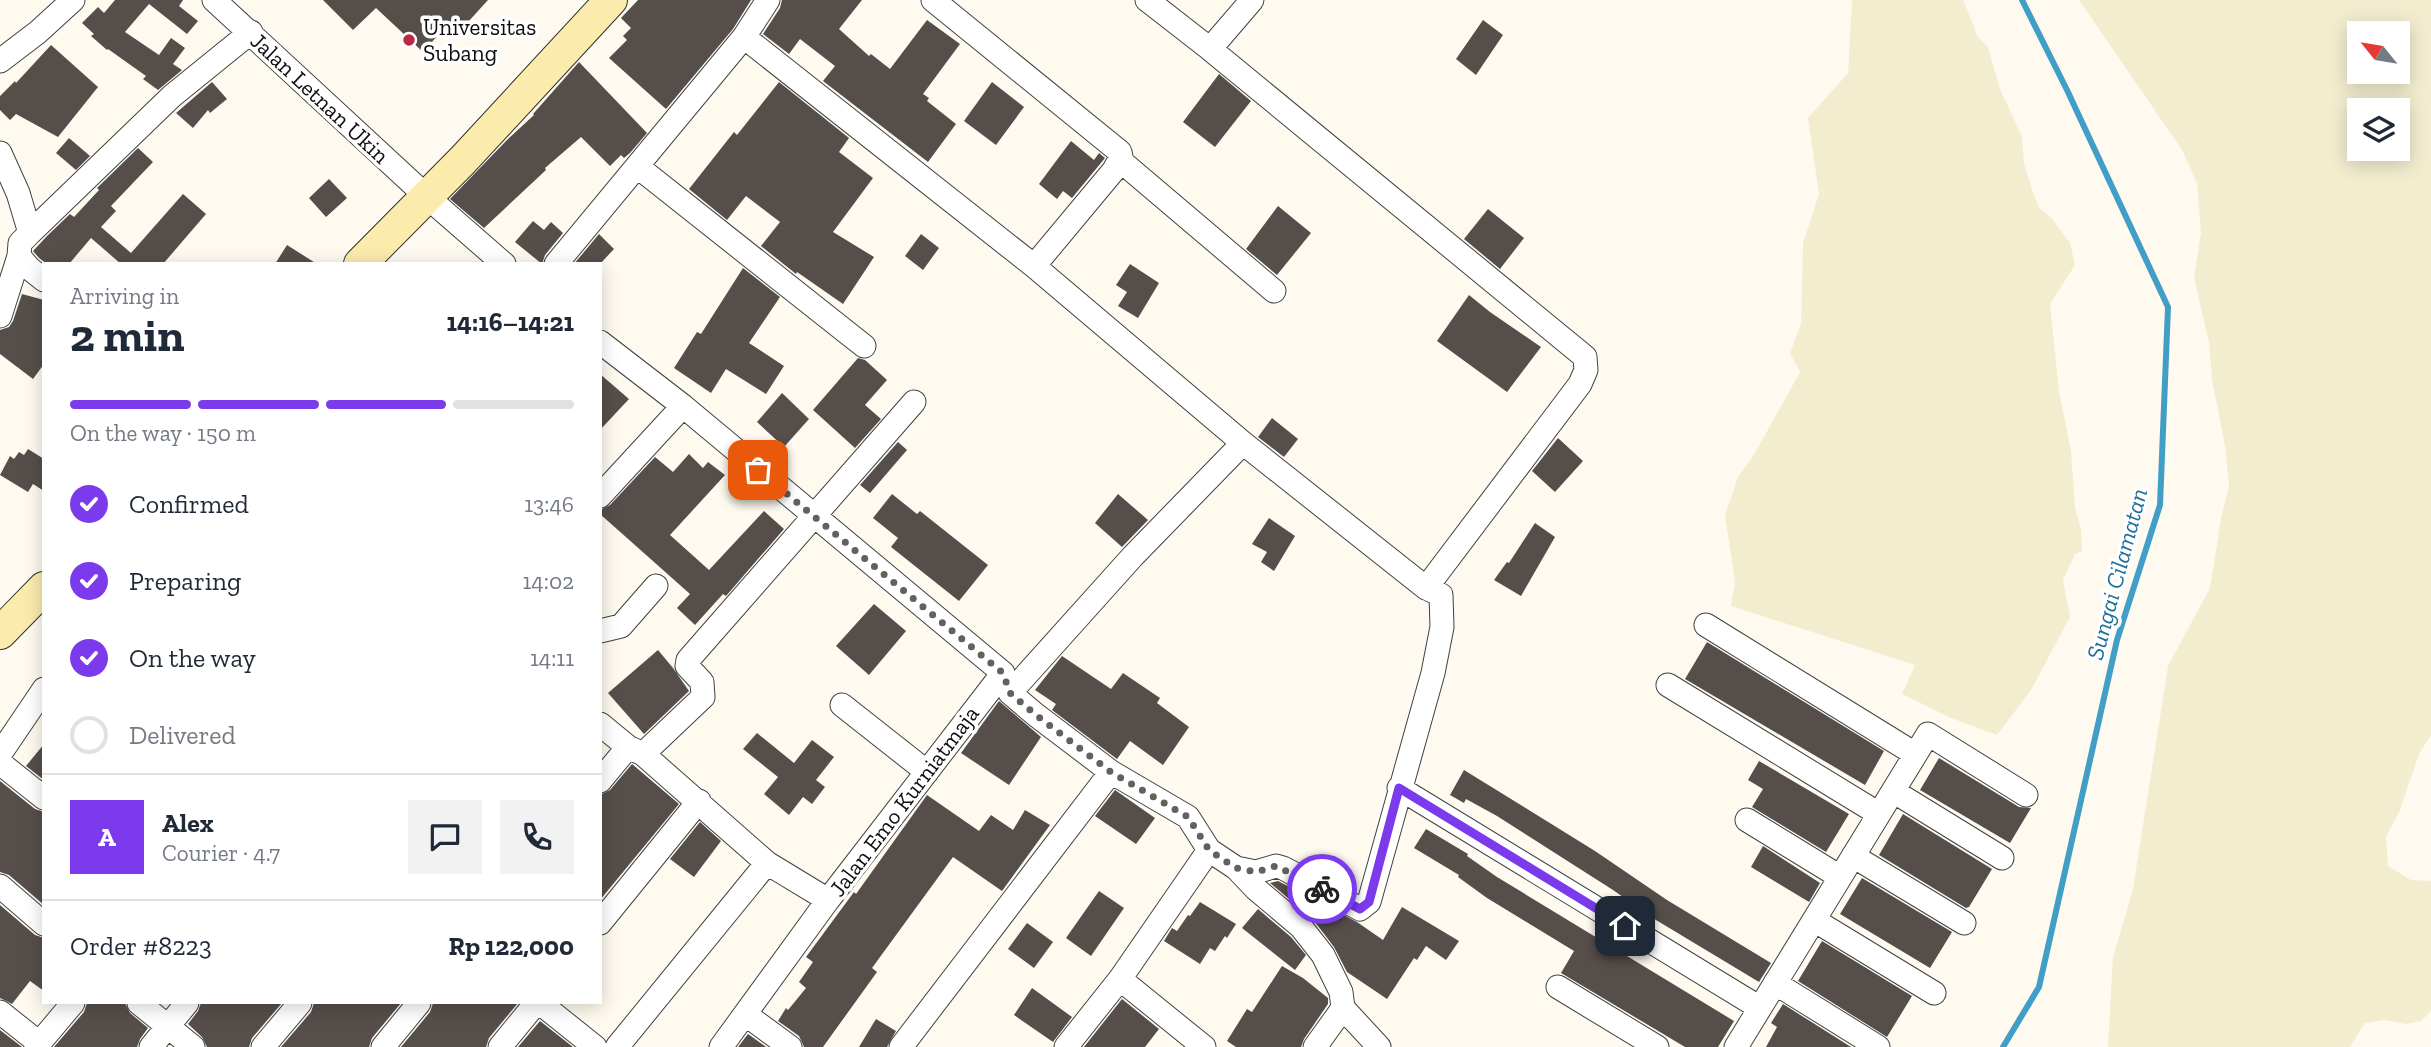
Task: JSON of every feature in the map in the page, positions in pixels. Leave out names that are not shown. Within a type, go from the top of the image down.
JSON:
[{"type":"main road","points":[[361,262],[479,143],[611,0]]},
{"type":"main road","points":[[0,633],[42,590]]},
{"type":"street","points":[[0,61],[38,32],[73,0]]},
{"type":"street","name":"Jalan Letnan Ukin","points":[[214,0],[426,196]]},
{"type":"street","points":[[558,262],[744,37],[768,0]]},
{"type":"street","points":[[933,0],[1118,150],[1122,162]]},
{"type":"street","points":[[1147,0],[1585,357],[1586,370],[1580,384],[1426,588]]},
{"type":"street","points":[[1210,49],[1252,0]]},
{"type":"street","points":[[0,316],[19,256],[20,243],[172,96],[251,32]]},
{"type":"street","points":[[744,37],[1034,266],[1243,443],[1426,588],[1441,595],[1442,627],[1436,646],[1433,673],[1369,902],[1360,909],[1276,866],[1256,872],[1236,868]]},
{"type":"street","points":[[0,153],[18,193],[30,233]]},
{"type":"street","points":[[1034,266],[1114,170],[1120,159],[1274,291]]},
{"type":"street","points":[[638,167],[864,346]]},
{"type":"street","points":[[426,196],[502,262]]},
{"type":"street","points":[[19,256],[42,278]]},
{"type":"street","points":[[602,344],[683,406],[815,517],[1111,772],[1188,817],[1209,850],[1236,868],[1256,889],[1301,927],[1323,955],[1341,992],[1344,1029],[1359,1047]]},
{"type":"street","points":[[602,779],[703,697],[702,682],[687,666],[688,660],[914,402]]},
{"type":"street","points":[[602,494],[683,406]]},
{"type":"street","name":"Jalan Emo Kurniatmaja","points":[[721,1047],[828,900],[927,772],[1007,683],[1243,443]]},
{"type":"street","points":[[602,631],[621,626],[656,586]]},
{"type":"street","points":[[1706,625],[1916,754]]},
{"type":"street","points":[[1668,685],[1879,814]]},
{"type":"street","points":[[0,754],[42,692]]},
{"type":"street","points":[[842,705],[927,772]]},
{"type":"street","points":[[602,725],[699,801],[767,863],[828,900]]},
{"type":"street","points":[[1736,1047],[1928,734],[2026,795]]},
{"type":"street","points":[[0,763],[42,796]]},
{"type":"street","points":[[901,1047],[1111,772]]},
{"type":"street","points":[[1399,788],[1760,1009]]},
{"type":"street","points":[[1893,791],[2002,858]]},
{"type":"street","points":[[602,921],[699,801]]},
{"type":"street","points":[[1747,820],[1840,877]]},
{"type":"street","points":[[1066,1047],[1119,979],[1209,850]]},
{"type":"street","points":[[1853,856],[1964,923]]},
{"type":"street","points":[[617,1047],[767,863]]},
{"type":"street","points":[[0,886],[42,922]]},
{"type":"street","points":[[1814,920],[1934,993]]},
{"type":"street","points":[[1119,979],[1204,1047]]},
{"type":"street","points":[[1775,983],[1878,1047]]},
{"type":"street","points":[[1558,987],[1657,1047]]},
{"type":"street","points":[[0,1013],[38,1045],[71,1004]]},
{"type":"street","points":[[140,1004],[193,1047]]},
{"type":"street","points":[[151,1047],[186,1004]]},
{"type":"street","points":[[263,1047],[299,1004]]},
{"type":"street","points":[[383,1047],[418,1004]]},
{"type":"street","points":[[500,1047],[537,1004]]},
{"type":"street","points":[[539,1004],[595,1047]]},
{"type":"street","points":[[1315,1047],[1343,1008]]},
{"type":"street","points":[[1343,1008],[1379,1047]]},
{"type":"street","points":[[745,1014],[790,1047]]},
{"type":"shaded area","points":[[1852,0],[1963,0],[1978,37],[1988,47],[2000,89],[2022,137],[2024,164],[2033,193],[2040,209],[2050,216],[2070,243],[2075,265],[2050,304],[2059,391],[2071,451],[2075,508],[2081,529],[2082,551],[2075,554],[2063,580],[2070,617],[2031,690],[1997,735],[1951,718],[1902,694],[1915,665],[1731,606],[1735,581],[1725,515],[1738,477],[1755,453],[1800,372],[1790,353],[1801,324],[1803,243],[1819,194],[1808,118],[1848,73]]},
{"type":"shaded area","points":[[2079,0],[2431,0],[2431,735],[2419,754],[2400,810],[2386,837],[2388,866],[2411,880],[2431,881],[2431,1011],[2421,1021],[2406,1024],[2385,1020],[2365,1023],[2350,1047],[2108,1047],[2113,957],[2133,889],[2168,666],[2210,588],[2229,486],[2225,446],[2212,380],[2209,342],[2194,278],[2201,233],[2197,183],[2182,150]]},
{"type":"building","points":[[115,0],[183,0],[179,6],[198,21],[187,34],[149,4],[125,32],[159,55],[171,38],[185,48],[173,64],[182,70],[158,90],[143,79],[146,76],[91,36],[94,34],[82,23],[98,7],[104,13]]},
{"type":"building","points":[[323,0],[488,0],[458,33],[448,24],[423,52],[376,8],[353,30]]},
{"type":"building","points":[[638,0],[751,0],[733,29],[666,109],[609,58],[627,40],[623,36],[631,28],[621,18]]},
{"type":"building","points":[[782,0],[862,0],[839,29],[869,56],[871,54],[890,69],[927,20],[960,44],[923,94],[929,98],[927,101],[956,124],[928,162],[823,81],[835,66],[800,39],[789,54],[763,34],[780,8]]},
{"type":"building","points":[[1483,20],[1503,35],[1476,75],[1456,59]]},
{"type":"building","points":[[51,45],[98,87],[58,137],[16,114],[10,120],[0,110],[0,96],[15,81],[16,83]]},
{"type":"building","points":[[579,62],[647,133],[630,153],[624,158],[621,155],[610,166],[581,137],[484,228],[450,199],[534,115]]},
{"type":"building","points":[[1219,74],[1251,101],[1215,147],[1183,122]]},
{"type":"building","points":[[212,82],[227,99],[210,113],[208,110],[193,128],[176,113]]},
{"type":"building","points":[[779,82],[849,138],[839,152],[873,178],[833,232],[874,257],[843,304],[797,272],[796,274],[761,246],[780,222],[746,196],[727,220],[689,189],[734,132],[737,135]]},
{"type":"building","points":[[992,82],[1024,107],[996,145],[964,121]]},
{"type":"building","points":[[69,138],[90,156],[76,170],[56,153]]},
{"type":"building","points":[[1071,141],[1094,160],[1099,153],[1105,158],[1072,198],[1063,191],[1057,199],[1039,184]]},
{"type":"building","points":[[138,148],[153,162],[111,206],[116,211],[101,227],[131,253],[183,194],[206,214],[165,262],[119,262],[91,238],[71,262],[44,262],[39,258],[33,251],[70,214],[74,217],[99,190],[97,188]]},
{"type":"building","points":[[329,179],[347,198],[326,217],[309,198]]},
{"type":"building","points":[[1278,206],[1311,233],[1277,275],[1246,249]]},
{"type":"building","points":[[1488,209],[1524,238],[1500,269],[1464,239]]},
{"type":"building","points":[[533,221],[544,230],[551,222],[563,233],[545,255],[543,262],[515,242]]},
{"type":"building","points":[[599,234],[614,249],[602,262],[576,262]]},
{"type":"building","points":[[921,234],[939,248],[923,270],[905,256]]},
{"type":"building","points":[[287,245],[314,262],[276,262]]},
{"type":"building","points":[[1130,264],[1159,283],[1138,318],[1118,306],[1127,292],[1116,285]]},
{"type":"building","points":[[743,268],[780,297],[749,343],[784,366],[766,394],[726,369],[711,393],[674,368],[697,332],[701,334]]},
{"type":"building","points":[[22,294],[42,299],[42,367],[33,379],[0,354],[0,330],[9,327]]},
{"type":"building","points":[[1469,295],[1541,347],[1507,392],[1437,341]]},
{"type":"building","points":[[858,358],[865,360],[887,380],[865,405],[881,419],[855,448],[813,410]]},
{"type":"building","points":[[602,376],[629,399],[602,428]]},
{"type":"building","points":[[782,393],[809,419],[784,447],[757,422]]},
{"type":"building","points":[[1272,418],[1298,439],[1284,457],[1258,437]]},
{"type":"building","points":[[1558,438],[1583,461],[1555,492],[1532,471]]},
{"type":"building","points":[[898,442],[907,450],[870,493],[860,485]]},
{"type":"building","points":[[28,449],[42,458],[42,490],[33,484],[28,492],[0,475],[10,456],[14,459],[19,452],[24,455]]},
{"type":"building","points":[[689,454],[703,468],[708,462],[725,475],[670,535],[709,570],[764,511],[784,529],[726,596],[723,594],[695,625],[677,608],[690,594],[602,516],[602,509],[610,505],[655,457],[673,472]]},
{"type":"building","points":[[892,494],[917,514],[920,511],[988,565],[959,601],[891,547],[898,538],[873,518]]},
{"type":"building","points":[[1118,494],[1148,520],[1122,547],[1095,523]]},
{"type":"building","points":[[1269,518],[1295,536],[1274,571],[1261,562],[1267,552],[1252,544]]},
{"type":"building","points":[[1535,523],[1555,537],[1521,596],[1494,580],[1507,562],[1509,563]]},
{"type":"building","points":[[874,604],[906,631],[869,675],[836,646]]},
{"type":"building","points":[[1707,642],[1884,751],[1865,785],[1685,679]]},
{"type":"building","points":[[658,650],[689,691],[644,734],[608,693]]},
{"type":"building","points":[[1062,656],[1111,689],[1123,673],[1160,698],[1157,703],[1189,727],[1163,765],[1130,741],[1117,759],[1052,710],[1056,704],[1035,690]]},
{"type":"building","points":[[999,701],[1041,737],[1009,785],[961,753]]},
{"type":"building","points":[[757,733],[794,763],[812,740],[834,757],[816,780],[825,787],[812,804],[803,797],[789,815],[764,794],[778,777],[743,749]]},
{"type":"building","points":[[42,746],[42,778],[26,766]]},
{"type":"building","points":[[1939,758],[2019,807],[2031,808],[2010,843],[1920,790]]},
{"type":"building","points":[[1759,761],[1849,814],[1826,852],[1752,807],[1763,789],[1748,780]]},
{"type":"building","points":[[632,764],[679,804],[602,898],[602,794],[610,790]]},
{"type":"building","points":[[1464,770],[1771,963],[1759,982],[1656,920],[1497,816],[1466,799],[1464,803],[1450,795]]},
{"type":"building","points":[[0,781],[35,809],[42,811],[42,903],[9,875],[0,872]]},
{"type":"building","points":[[1115,790],[1155,818],[1136,844],[1095,816]]},
{"type":"building","points":[[927,795],[979,831],[991,815],[1013,830],[1025,810],[1050,825],[1002,891],[953,857],[872,968],[877,972],[823,1047],[804,1047],[799,1036],[778,1021],[786,1008],[788,1010],[806,988],[799,982],[813,962],[806,957],[854,892],[856,894]]},
{"type":"building","points":[[1903,814],[1992,869],[1969,907],[1966,908],[1879,855]]},
{"type":"building","points":[[700,822],[721,841],[694,877],[670,859]]},
{"type":"building","points":[[1426,829],[1468,854],[1467,856],[1497,877],[1734,1021],[1718,1047],[1685,1047],[1561,973],[1574,951],[1487,898],[1458,877],[1459,875],[1414,848]]},
{"type":"building","points":[[1763,846],[1820,883],[1809,902],[1751,867]]},
{"type":"building","points":[[1862,878],[1952,932],[1930,968],[1840,914]]},
{"type":"building","points":[[1278,881],[1357,922],[1383,940],[1402,907],[1459,941],[1446,960],[1426,946],[1417,960],[1414,958],[1387,999],[1347,972],[1334,947],[1312,918],[1270,883]]},
{"type":"building","points":[[1099,891],[1124,908],[1091,956],[1066,938]]},
{"type":"building","points":[[1200,902],[1236,924],[1215,951],[1210,948],[1200,964],[1164,941],[1172,928],[1177,931]]},
{"type":"building","points":[[0,905],[35,935],[42,937],[42,990],[30,981],[12,1004],[0,998]]},
{"type":"building","points":[[1258,909],[1291,937],[1306,955],[1295,970],[1242,928]]},
{"type":"building","points":[[1027,923],[1053,942],[1034,968],[1008,949]]},
{"type":"building","points":[[1822,941],[1912,996],[1887,1037],[1798,981]]},
{"type":"building","points":[[1282,966],[1303,978],[1328,998],[1328,1004],[1301,1047],[1236,1047],[1227,1041],[1247,1009],[1252,1012]]},
{"type":"building","points":[[1032,988],[1072,1017],[1053,1042],[1014,1015]]},
{"type":"building","points":[[1122,999],[1159,1029],[1145,1047],[1084,1047]]},
{"type":"building","points":[[87,1004],[126,1004],[130,1013],[148,1028],[137,1047],[54,1047],[84,1012]]},
{"type":"building","points":[[201,1004],[281,1004],[252,1038],[249,1047],[207,1047],[202,1037],[188,1024]]},
{"type":"building","points":[[314,1004],[400,1004],[372,1038],[369,1047],[281,1047],[311,1012]]},
{"type":"building","points":[[433,1004],[517,1004],[489,1038],[486,1047],[401,1047],[430,1012]]},
{"type":"building","points":[[1783,1004],[1851,1047],[1766,1047],[1777,1027],[1771,1023]]},
{"type":"building","points":[[876,1019],[896,1031],[887,1047],[859,1047]]},
{"type":"building","points":[[540,1021],[573,1047],[518,1047]]},
{"type":"building","points":[[0,1030],[22,1047],[0,1047]]},
{"type":"building","points":[[748,1034],[766,1047],[738,1047]]},
{"type":"waterway","name":"Sungai Cilamatan","points":[[2003,1047],[2039,987],[2117,640],[2160,505],[2168,307],[2022,0]]},
{"type":"way so far","points":[[758,470],[1003,673],[1010,693],[1036,715],[1111,772],[1188,817],[1209,850],[1236,868],[1256,872],[1276,866],[1322,889]]},
{"type":"place","name":"Universitas Subang","points":[[409,40]]},
{"type":"route","points":[[1322,889],[1360,909],[1369,902],[1399,788],[1625,926]]}]
